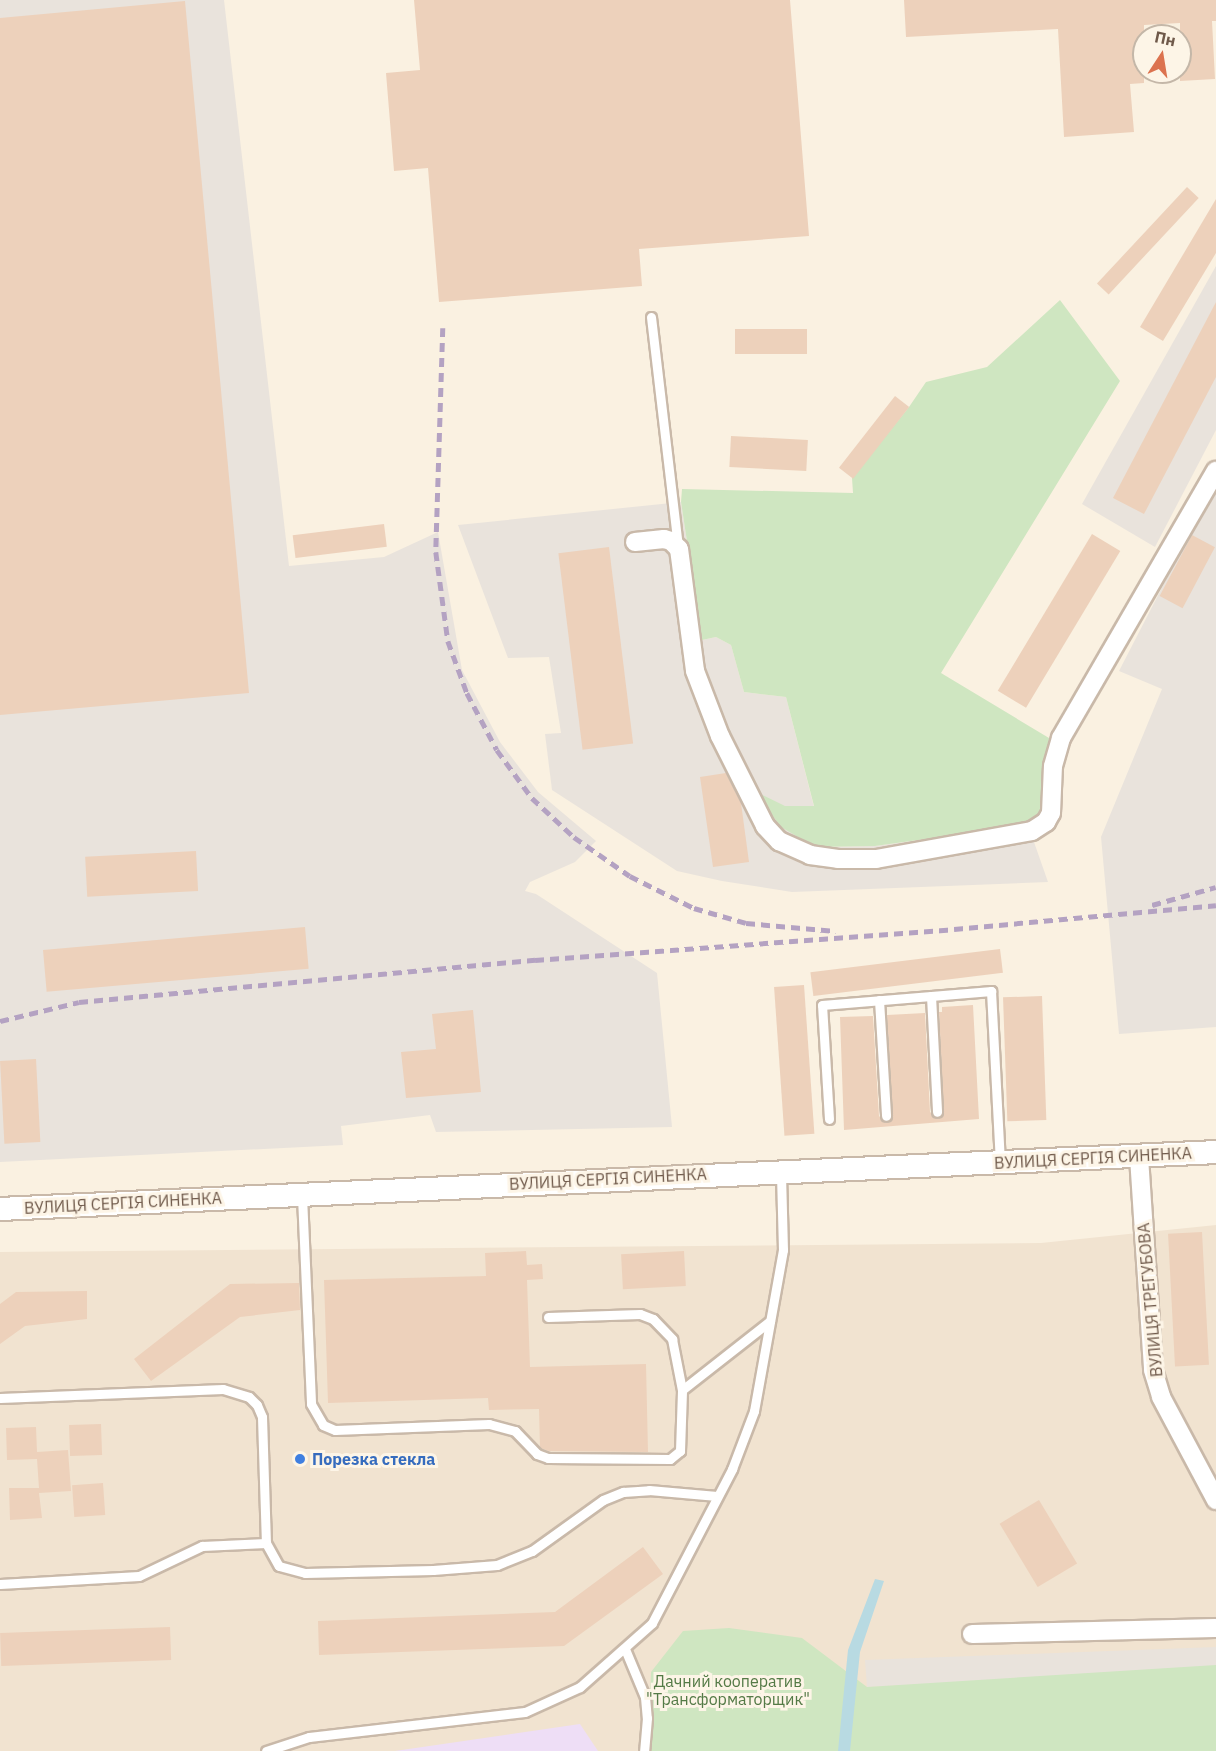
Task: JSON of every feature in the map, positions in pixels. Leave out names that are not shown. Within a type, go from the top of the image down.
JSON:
[{"type":"street","points":[[635,542],[664,539],[679,549],[695,671],[720,736],[765,826],[779,841],[810,855],[838,859],[876,859],[1032,831],[1046,822],[1051,813],[1053,766],[1061,738],[1216,471]]},
{"type":"street","name":"ВУЛИЦЯ СЕРГІЯ СИНЕНКА","points":[[0,1209],[1216,1152]]},
{"type":"street","name":"ВУЛИЦЯ ТРЕГУБОВА","points":[[1139,1157],[1153,1370],[1161,1397],[1216,1500]]},
{"type":"street","points":[[972,1634],[1216,1629]]},
{"type":"lane","points":[[651,317],[679,549]]},
{"type":"lane","points":[[829,1119],[822,1005],[991,991],[1000,1162]]},
{"type":"lane","points":[[932,996],[937,1112]]},
{"type":"lane","points":[[879,1000],[886,1116]]},
{"type":"lane","points":[[266,1751],[309,1737],[525,1712],[580,1687],[652,1623],[732,1468],[754,1411],[783,1250],[781,1171]]},
{"type":"lane","points":[[302,1194],[311,1404],[323,1425],[335,1430],[489,1424],[514,1431],[537,1454],[548,1458],[662,1460],[676,1456],[680,1451],[682,1390],[672,1339],[653,1319],[640,1314],[548,1317]]},
{"type":"lane","points":[[682,1390],[770,1321]]},
{"type":"lane","points":[[0,1398],[223,1389],[249,1396],[257,1405],[262,1417],[266,1543],[279,1566],[305,1573],[433,1570],[497,1565],[532,1551],[603,1500],[623,1492],[649,1490],[717,1496]]},
{"type":"lane","points":[[0,1584],[139,1576],[202,1546],[266,1543]]},
{"type":"lane","points":[[625,1649],[645,1697],[647,1718],[644,1751]]},
{"type":"shaded area","points":[[0,0],[224,0],[289,566],[384,557],[438,532],[462,670],[500,742],[538,792],[596,841],[575,862],[530,882],[525,891],[536,894],[657,973],[672,1127],[436,1132],[430,1115],[341,1126],[343,1145],[0,1162]]},
{"type":"shaded area","points":[[1216,266],[1216,430],[1155,547],[1082,504]]},
{"type":"shaded area","points":[[1216,483],[1216,1027],[1119,1034],[1101,837],[1162,689],[1119,671]]},
{"type":"shaded area","points":[[681,502],[702,640],[716,637],[731,645],[744,692],[786,697],[814,807],[785,806],[815,847],[875,846],[1028,825],[1048,882],[792,892],[722,881],[677,871],[552,790],[545,734],[561,733],[549,657],[508,658],[458,525]]},
{"type":"shaded area","points":[[1216,1225],[1216,1751],[0,1751],[0,1252],[1041,1243]]},
{"type":"shaded area","points":[[1216,1647],[1216,1669],[867,1687],[865,1660]]},
{"type":"shaded area","points":[[580,1724],[598,1751],[395,1751]]},
{"type":"green space","points":[[1060,300],[1120,381],[941,673],[1049,738],[1044,808],[1028,825],[875,846],[815,847],[781,827],[754,791],[785,806],[814,806],[786,697],[744,692],[731,645],[716,637],[702,640],[681,502],[682,489],[853,493],[852,478],[926,382],[987,367]]},
{"type":"green space","name":"Дачний кооператив \"Трансформаторщик\"","points":[[729,1628],[802,1638],[867,1687],[1216,1665],[1216,1751],[648,1751],[651,1672],[683,1631]]},
{"type":"water","points":[[875,1579],[884,1581],[860,1652],[850,1751],[838,1751],[848,1650]]},
{"type":"building","points":[[414,0],[790,0],[809,236],[639,249],[642,286],[439,302],[428,168],[394,171],[386,73],[420,70]]},
{"type":"building","points":[[904,0],[1216,0],[1216,21],[1212,21],[1215,79],[1192,80],[1192,24],[1132,24],[1132,84],[1130,84],[1134,132],[1064,137],[1058,29],[906,37]]},
{"type":"building","points":[[185,1],[249,693],[0,715],[0,18]]},
{"type":"building","points":[[1187,187],[1199,198],[1109,294],[1097,284]]},
{"type":"building","points":[[1216,199],[1216,253],[1163,341],[1140,327]]},
{"type":"building","points":[[1216,302],[1216,377],[1144,514],[1113,498]]},
{"type":"building","points":[[735,329],[807,329],[807,354],[735,354]]},
{"type":"building","points":[[895,396],[909,407],[853,479],[839,468]]},
{"type":"building","points":[[731,436],[808,440],[806,471],[729,467]]},
{"type":"building","points":[[384,524],[387,547],[295,558],[293,535]]},
{"type":"building","points":[[1092,534],[1120,551],[1026,708],[998,691]]},
{"type":"building","points":[[1192,535],[1215,547],[1183,608],[1160,596]]},
{"type":"building","points":[[609,547],[633,744],[583,750],[558,553]]},
{"type":"building","points":[[726,773],[741,803],[749,862],[713,867],[700,777]]},
{"type":"building","points":[[196,851],[198,891],[87,897],[85,857]]},
{"type":"building","points":[[305,927],[309,969],[47,992],[43,950]]},
{"type":"building","points":[[1000,949],[1003,973],[813,996],[810,972]]},
{"type":"building","points":[[804,985],[814,1134],[784,1136],[774,987]]},
{"type":"building","points":[[1042,996],[1046,1120],[1007,1121],[1003,997]]},
{"type":"building","points":[[973,1005],[979,1119],[844,1130],[840,1017],[873,1016],[879,1116],[886,1123],[893,1116],[887,1015],[925,1013],[930,1112],[938,1119],[944,1112],[939,1012],[942,1012],[942,1007]]},
{"type":"building","points":[[473,1010],[481,1092],[406,1098],[401,1052],[436,1049],[432,1014]]},
{"type":"building","points":[[36,1059],[40,1142],[4,1144],[0,1061]]},
{"type":"building","points":[[1202,1232],[1209,1365],[1175,1367],[1168,1234]]},
{"type":"building","points":[[526,1251],[527,1265],[542,1264],[543,1279],[527,1280],[530,1367],[646,1364],[648,1452],[549,1451],[540,1448],[539,1409],[489,1410],[488,1398],[328,1403],[324,1280],[486,1276],[485,1253]]},
{"type":"building","points":[[684,1251],[686,1286],[623,1289],[621,1254]]},
{"type":"building","points":[[299,1283],[300,1310],[240,1317],[151,1381],[134,1359],[230,1284]]},
{"type":"building","points":[[87,1291],[87,1319],[25,1326],[0,1344],[0,1304],[16,1292]]},
{"type":"building","points":[[101,1424],[102,1455],[70,1456],[69,1425]]},
{"type":"building","points":[[36,1427],[37,1452],[68,1450],[71,1491],[39,1493],[42,1518],[10,1520],[9,1488],[39,1488],[37,1459],[7,1460],[6,1428]]},
{"type":"building","points":[[103,1483],[105,1515],[74,1517],[72,1485]]},
{"type":"building","points":[[1039,1500],[1077,1563],[1038,1587],[1000,1524]]},
{"type":"building","points":[[643,1547],[663,1574],[564,1646],[319,1655],[318,1621],[555,1612]]},
{"type":"building","points":[[170,1627],[171,1660],[1,1666],[0,1633]]},
{"type":"railway","points":[[443,328],[436,552],[448,641],[467,693],[497,750],[532,798],[574,837],[630,876],[694,908],[746,923],[836,931]]},
{"type":"railway","points":[[1152,905],[1216,887]]},
{"type":"railway","points":[[0,1021],[79,1002],[535,960],[954,929],[1216,905]]},
{"type":"place","name":"Порезка стекла","points":[[300,1459]]}]
